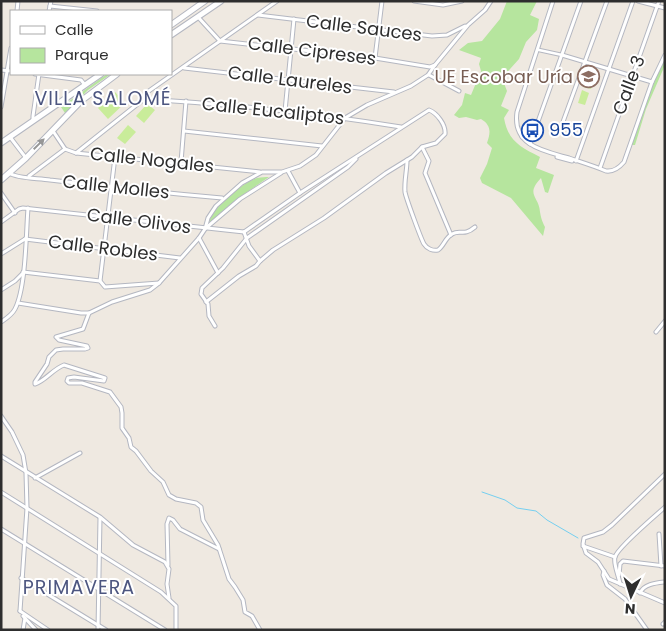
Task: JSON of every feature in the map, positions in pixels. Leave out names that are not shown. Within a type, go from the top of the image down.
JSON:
[{"type":"main road","points":[[172,23],[205,1]]},
{"type":"main road","points":[[172,34],[220,1]]},
{"type":"main road","points":[[1,143],[100,75]]},
{"type":"main road","points":[[1,180],[26,158],[84,98],[116,75]]},
{"type":"street","points":[[49,10],[51,1]]},
{"type":"street","points":[[76,153],[144,99],[146,93],[277,1]]},
{"type":"street","points":[[375,58],[382,1]]},
{"type":"street","points":[[414,1],[443,5],[462,1]]},
{"type":"street","points":[[205,228],[240,199],[282,172],[300,166],[310,160],[345,118],[367,105],[411,86],[428,75],[468,25],[485,10],[491,1]]},
{"type":"street","points":[[553,1],[539,50],[517,112],[517,126],[522,136],[530,144],[575,161],[600,168],[618,169],[624,162],[652,82],[665,55]]},
{"type":"street","points":[[530,144],[581,1]]},
{"type":"street","points":[[560,130],[606,1]]},
{"type":"street","points":[[575,161],[633,1]]},
{"type":"street","points":[[638,1],[665,8]]},
{"type":"street","name":"Calle 3","points":[[600,168],[659,1]]},
{"type":"street","points":[[50,6],[87,10]]},
{"type":"street","name":"Calle Sauces","points":[[258,15],[432,36],[447,35],[468,25]]},
{"type":"street","points":[[198,17],[220,41]]},
{"type":"street","points":[[285,112],[294,19]]},
{"type":"street","name":"Calle Cipreses","points":[[220,41],[430,66],[435,64]]},
{"type":"street","points":[[539,50],[652,82]]},
{"type":"street","name":"Calle Laureles","points":[[183,68],[396,92]]},
{"type":"street","points":[[1,70],[10,71],[1,107]]},
{"type":"street","points":[[34,121],[33,116],[39,75]]},
{"type":"street","points":[[46,75],[81,80],[85,85]]},
{"type":"street","points":[[428,75],[459,91]]},
{"type":"street","name":"Calle Eucaliptos","points":[[144,99],[345,118],[401,127]]},
{"type":"street","points":[[181,162],[186,102]]},
{"type":"street","points":[[206,302],[239,276],[256,266],[260,261],[422,147],[436,143],[445,134],[444,126],[430,110],[274,210],[244,232],[249,246],[260,261]]},
{"type":"street","name":"Calle Nogales","points":[[52,131],[65,149],[76,153],[181,162],[262,172],[282,172]]},
{"type":"street","points":[[184,131],[322,146]]},
{"type":"street","points":[[522,136],[533,137]]},
{"type":"street","points":[[10,137],[26,158]]},
{"type":"street","points":[[422,147],[429,161],[425,173],[451,235]]},
{"type":"street","points":[[29,177],[65,149]]},
{"type":"street","points":[[115,157],[100,281],[103,286],[108,287],[159,283]]},
{"type":"street","points":[[215,326],[209,316],[201,289],[218,273],[247,238],[348,167],[358,157]]},
{"type":"street","points":[[406,160],[405,194],[424,244],[429,248],[438,250],[451,235],[456,232],[467,233],[475,227]]},
{"type":"street","points":[[288,171],[300,193]]},
{"type":"street","points":[[18,302],[81,313],[89,312],[112,302],[150,290],[159,283],[199,238],[211,213],[223,198],[242,183],[262,172]]},
{"type":"street","name":"Calle Molles","points":[[9,173],[14,177],[223,198]]},
{"type":"street","points":[[1,193],[15,213]]},
{"type":"street","points":[[1,222],[19,209],[28,208],[23,272],[18,302],[11,315],[1,322]]},
{"type":"street","name":"Calle Olivos","points":[[28,208],[244,232]]},
{"type":"street","points":[[199,238],[218,273]]},
{"type":"street","points":[[1,254],[25,239]]},
{"type":"street","name":"Calle Robles","points":[[25,239],[180,258]]},
{"type":"street","points":[[23,272],[100,281]]},
{"type":"street","points":[[1,290],[15,281],[23,272]]},
{"type":"street","points":[[89,312],[83,329],[59,335],[56,338],[68,343],[87,346],[87,349],[63,348],[56,350],[49,358],[34,384],[39,383],[47,375],[64,365],[104,378],[104,381],[74,377],[66,380],[69,383],[88,384],[110,392],[121,407],[122,428],[131,442],[131,447],[163,482],[169,495],[176,499],[196,503],[201,507],[203,520],[215,537],[229,580],[236,587],[243,600],[245,612],[252,616],[260,630]]},
{"type":"street","points":[[656,332],[665,321]]},
{"type":"street","points":[[1,416],[12,432],[23,455],[26,473],[27,508],[20,611],[36,630]]},
{"type":"street","points":[[35,478],[80,453]]},
{"type":"street","points":[[1,456],[100,517],[133,545],[168,565]]},
{"type":"street","points":[[665,474],[612,525],[603,532],[584,538],[583,546],[586,553],[598,562],[609,579],[665,603]]},
{"type":"street","points":[[1,492],[154,586],[176,606],[176,630]]},
{"type":"street","points":[[615,556],[638,530],[665,507]]},
{"type":"street","points":[[98,628],[100,517]]},
{"type":"street","points":[[169,598],[167,584],[169,572],[167,524],[169,518],[180,529],[219,550]]},
{"type":"street","points":[[1,529],[165,630]]},
{"type":"street","points":[[618,575],[622,561],[663,566],[659,534]]},
{"type":"street","points":[[583,546],[615,556]]},
{"type":"street","points":[[615,556],[621,584]]},
{"type":"street","points":[[604,571],[605,582],[625,599],[647,630]]},
{"type":"street","points":[[21,578],[98,628],[106,630]]},
{"type":"street","points":[[640,593],[642,588],[665,582]]},
{"type":"street","points":[[20,611],[48,630]]},
{"type":"street","points":[[23,630],[25,618]]},
{"type":"green space","points":[[507,1],[537,1],[530,15],[539,19],[537,30],[526,42],[519,59],[502,78],[507,91],[501,106],[509,110],[504,118],[512,138],[526,150],[540,157],[536,168],[554,175],[548,193],[545,192],[541,178],[533,192],[545,227],[543,236],[511,198],[482,183],[480,178],[492,148],[487,143],[489,132],[487,124],[481,119],[459,118],[454,115],[462,105],[465,93],[471,95],[481,71],[479,64],[481,58],[459,50],[468,43],[482,41],[500,19]]},
{"type":"green space","points":[[665,58],[665,65],[646,109],[635,145],[631,145],[652,83]]},
{"type":"green space","points":[[588,74],[595,77],[591,89],[583,87]]},
{"type":"green space","points":[[106,75],[110,75],[88,90],[65,113],[61,107]]},
{"type":"green space","points":[[582,90],[589,93],[585,105],[578,103]]},
{"type":"green space","points":[[115,92],[125,103],[108,119],[98,108]]},
{"type":"green space","points":[[147,104],[155,110],[144,123],[136,116]]},
{"type":"green space","points":[[128,125],[136,132],[125,144],[117,138]]},
{"type":"green space","points":[[269,177],[237,199],[209,223],[216,210],[236,190],[251,180]]},
{"type":"waterway","points":[[482,492],[505,500],[517,508],[536,511],[547,520],[578,538]]},
{"type":"place","name":"UE Escobar Uría","points":[[589,77]]},
{"type":"place","name":"955","points":[[533,130]]},
{"type":"district","name":"VILLA SALOMÉ","points":[[103,98]]},
{"type":"district","name":"PRIMAVERA","points":[[79,587]]}]
